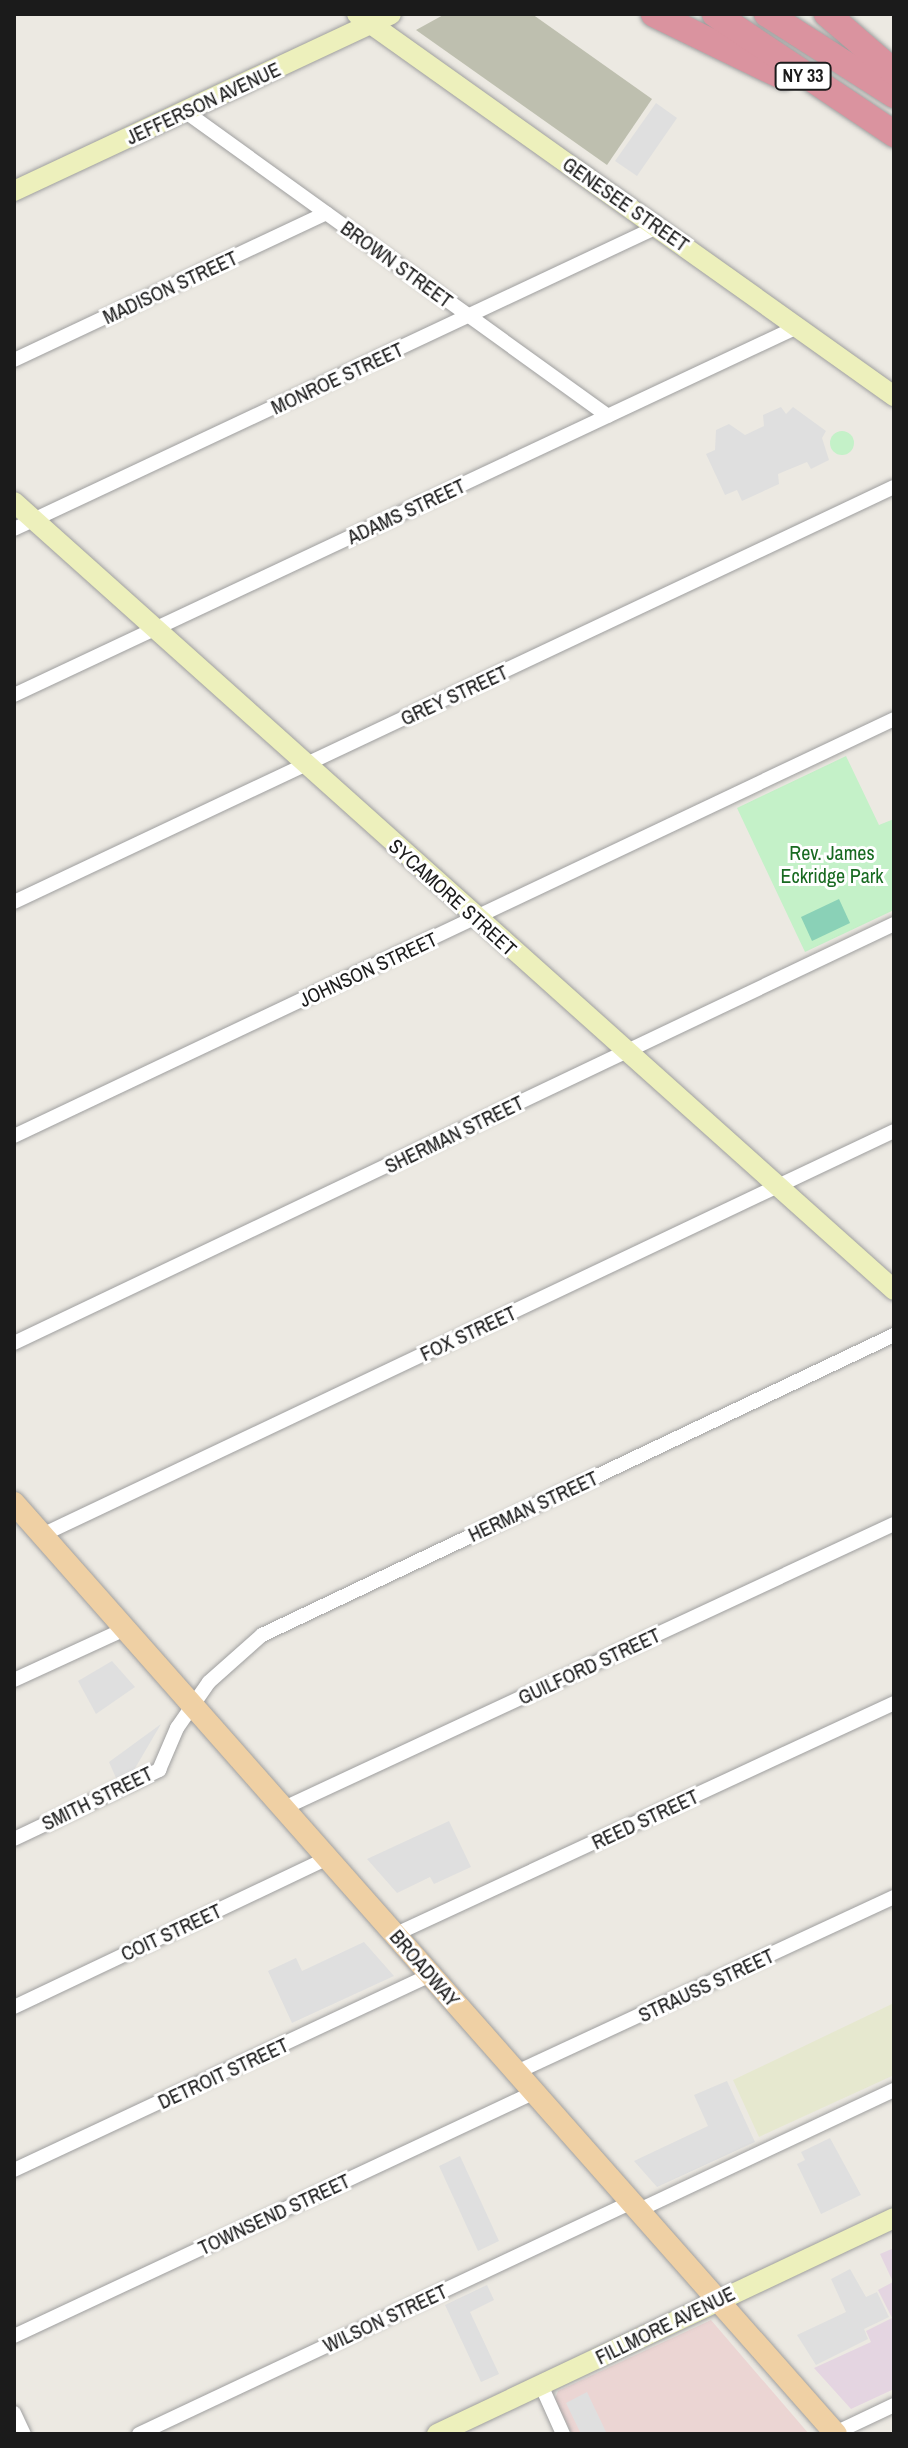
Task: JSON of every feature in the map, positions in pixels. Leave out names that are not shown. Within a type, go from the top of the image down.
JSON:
[{"type":"highway","points":[[654,14],[847,106]]},
{"type":"highway","name":"NY 33","points":[[715,14],[847,106],[894,134]]},
{"type":"highway","name":"NY 33","points":[[767,14],[894,95]]},
{"type":"highway","points":[[827,14],[894,72]]},
{"type":"main road","name":"BROADWAY","points":[[18,1513],[42,1535],[396,1934],[834,2434]]},
{"type":"street","name":"JEFFERSON AVENUE","points":[[14,191],[186,112],[364,19],[391,14]]},
{"type":"street","name":"GENESEE STREET","points":[[364,19],[894,396]]},
{"type":"street","name":"BROWN STREET","points":[[186,112],[608,416]]},
{"type":"street","name":"MADISON STREET","points":[[14,360],[326,213]]},
{"type":"street","name":"MONROE STREET","points":[[14,529],[659,226]]},
{"type":"street","name":"ADAMS STREET","points":[[14,695],[797,327]]},
{"type":"street","name":"GREY STREET","points":[[14,902],[894,487]]},
{"type":"street","name":"SYCAMORE STREET","points":[[14,502],[476,919],[894,1290]]},
{"type":"street","name":"JOHNSON STREET","points":[[14,1136],[894,719]]},
{"type":"street","name":"SHERMAN STREET","points":[[14,1343],[894,924]]},
{"type":"street","name":"FOX STREET","points":[[42,1535],[894,1131]]},
{"type":"street","name":"HERMAN STREET","points":[[193,1705],[234,1656],[262,1635],[894,1335]]},
{"type":"street","name":"GUILFORD STREET","points":[[284,1808],[894,1524]]},
{"type":"street","points":[[14,1680],[125,1629]]},
{"type":"street","name":"REED STREET","points":[[396,1934],[894,1703]]},
{"type":"street","name":"SMITH STREET","points":[[14,1839],[159,1770],[193,1705]]},
{"type":"street","name":"COIT STREET","points":[[14,2007],[328,1858]]},
{"type":"street","name":"STRAUSS STREET","points":[[517,2072],[894,1897]]},
{"type":"street","name":"DETROIT STREET","points":[[14,2170],[431,1975]]},
{"type":"street","name":"WILSON STREET","points":[[139,2434],[894,2090]]},
{"type":"street","name":"TOWNSEND STREET","points":[[14,2336],[535,2092]]},
{"type":"street","name":"FILLMORE AVENUE","points":[[437,2434],[894,2218]]},
{"type":"street","points":[[541,2385],[563,2434]]},
{"type":"street","points":[[834,2434],[894,2405]]},
{"type":"street","points":[[14,2413],[24,2434]]},
{"type":"shaded area","points":[[445,14],[532,14],[652,99],[607,165],[416,30]]},
{"type":"shaded area","points":[[656,103],[677,118],[637,176],[615,161]]},
{"type":"shaded area","points":[[781,407],[786,414],[793,407],[826,431],[822,438],[829,460],[811,469],[807,462],[778,474],[779,484],[742,501],[737,490],[725,495],[706,454],[715,450],[716,430],[729,424],[745,435],[764,426],[763,415]]},
{"type":"shaded area","points":[[112,1661],[135,1687],[96,1714],[78,1681]]},
{"type":"shaded area","points":[[161,1724],[134,1770],[116,1778],[109,1762]]},
{"type":"shaded area","points":[[449,1821],[471,1867],[434,1884],[430,1877],[397,1893],[367,1859]]},
{"type":"shaded area","points":[[364,1942],[394,1976],[292,2023],[268,1971],[296,1958],[302,1971]]},
{"type":"shaded area","points":[[894,2003],[894,2075],[759,2137],[733,2080]]},
{"type":"shaded area","points":[[727,2081],[755,2142],[657,2187],[634,2161],[708,2126],[694,2095]]},
{"type":"shaded area","points":[[830,2138],[861,2195],[821,2214],[797,2164],[805,2160],[801,2152]]},
{"type":"shaded area","points":[[460,2156],[499,2241],[478,2251],[439,2166]]},
{"type":"shaded area","points":[[894,2248],[894,2389],[851,2409],[814,2368],[871,2342],[866,2331],[892,2318],[878,2290],[893,2282],[880,2254]]},
{"type":"shaded area","points":[[850,2269],[866,2297],[877,2292],[889,2317],[864,2329],[868,2339],[816,2365],[797,2335],[846,2312],[831,2279]]},
{"type":"shaded area","points":[[487,2285],[494,2300],[470,2312],[499,2374],[481,2382],[445,2305]]},
{"type":"shaded area","points":[[711,2320],[809,2434],[572,2434],[555,2399],[558,2391]]},
{"type":"shaded area","points":[[587,2392],[607,2434],[581,2434],[566,2403]]},
{"type":"green space","points":[[842,431],[850,435],[854,443],[850,451],[842,455],[834,451],[830,443],[834,435]]},
{"type":"green space","name":"Rev. James Eckridge Park","points":[[846,756],[879,825],[894,819],[894,910],[805,952],[737,808]]},
{"type":"green space","points":[[839,899],[850,923],[812,941],[801,917]]}]
